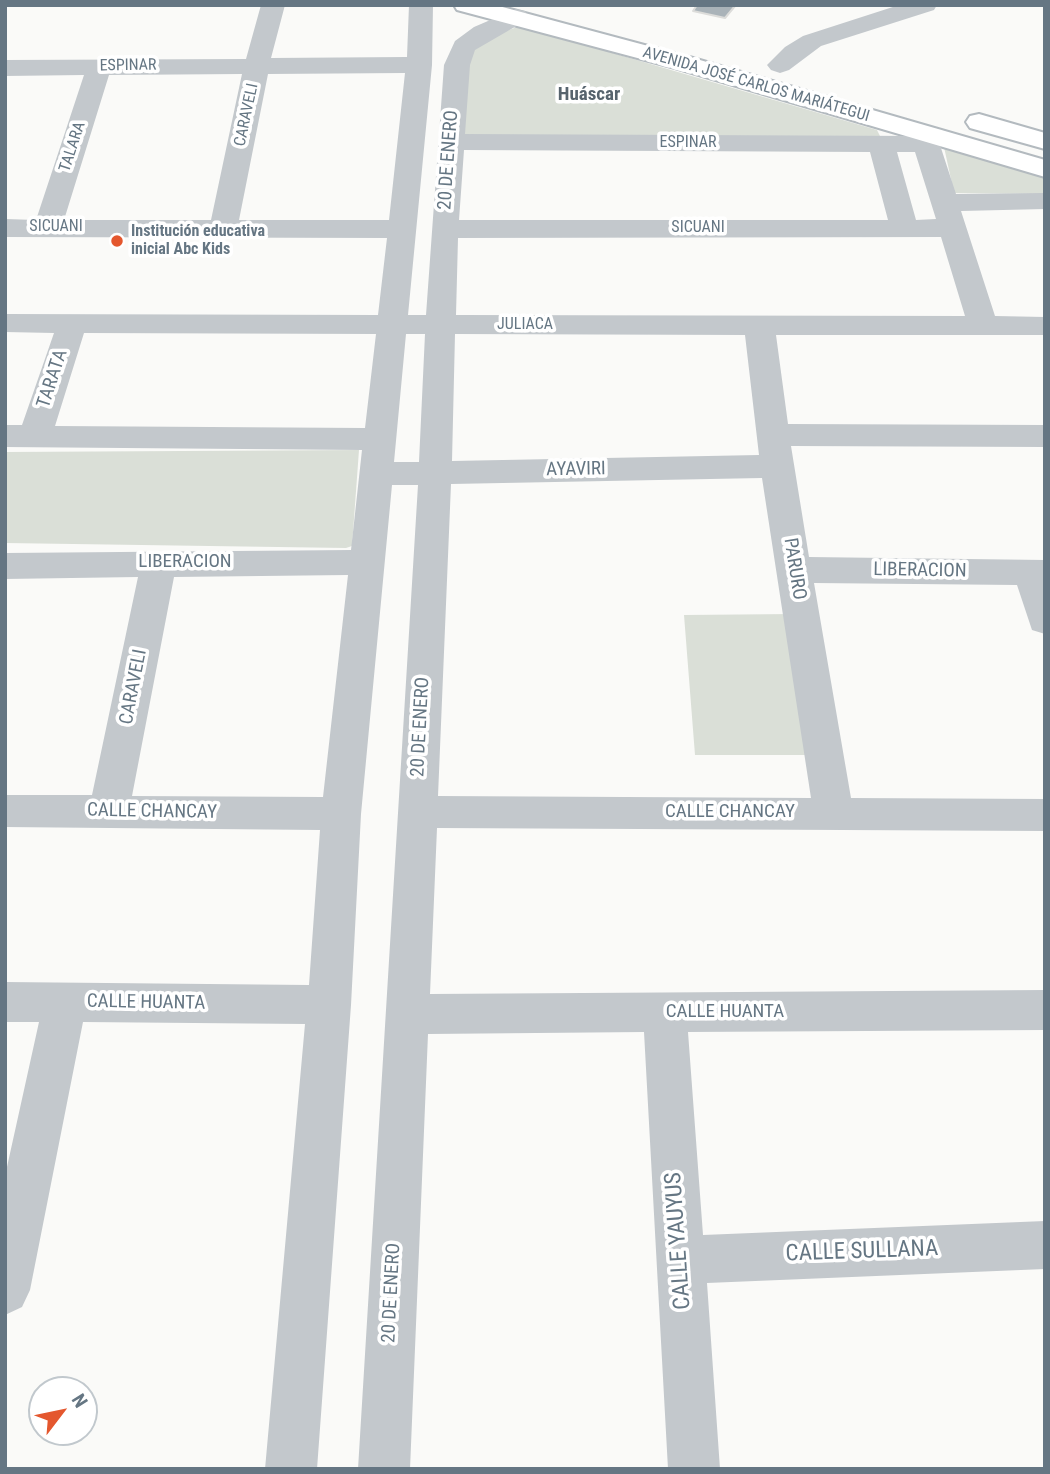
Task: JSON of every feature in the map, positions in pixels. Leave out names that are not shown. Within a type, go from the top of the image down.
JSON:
[{"type":"main road","name":"AVENIDA JOSÉ CARLOS MARIÁTEGUI","points":[[466,5],[516,16],[929,140],[981,150],[1045,169]]},
{"type":"main road","name":"AVENIDA JOSÉ CARLOS MARIÁTEGUI","points":[[562,5],[806,73]]},
{"type":"main road","points":[[959,116],[1045,141]]},
{"type":"main road","points":[[981,150],[1000,141],[1002,134],[997,127]]},
{"type":"street","name":"CARAVELI","points":[[224,226],[257,65],[273,5]]},
{"type":"street","name":"20 DE ENERO","points":[[291,1469],[329,1005],[341,814],[365,562],[419,65],[421,5]]},
{"type":"street","points":[[780,65],[812,41],[925,5]]},
{"type":"street","name":"20 DE ENERO","points":[[384,1469],[405,1014],[435,472],[444,229],[457,65],[464,46],[482,32],[516,16]]},
{"type":"street","name":"ESPINAR","points":[[5,68],[419,65]]},
{"type":"street","name":"TALARA","points":[[47,228],[99,66]]},
{"type":"street","name":"ESPINAR","points":[[451,142],[881,143],[929,140]]},
{"type":"street","points":[[929,140],[948,216],[983,325]]},
{"type":"street","points":[[881,143],[904,228]]},
{"type":"street","name":"SICUANI","points":[[444,229],[904,228],[948,216],[1045,201]]},
{"type":"street","name":"SICUANI","points":[[5,228],[224,226],[401,229]]},
{"type":"street","name":"JULIACA","points":[[5,323],[1045,326]]},
{"type":"street","name":"TARATA","points":[[20,436],[72,323]]},
{"type":"street","name":"PARURO","points":[[759,325],[775,450],[833,812]]},
{"type":"street","name":"AYAVIRI","points":[[20,436],[377,456],[435,472],[1045,436]]},
{"type":"street","name":"CARAVELI","points":[[110,811],[159,562]]},
{"type":"street","name":"LIBERACION","points":[[5,566],[159,562],[365,562]]},
{"type":"street","name":"LIBERACION","points":[[794,570],[1038,573]]},
{"type":"street","points":[[1038,573],[1045,621]]},
{"type":"street","name":"CALLE CHANCAY","points":[[5,811],[341,814]]},
{"type":"street","name":"CALLE CHANCAY","points":[[416,812],[1045,815]]},
{"type":"street","name":"CALLE HUANTA","points":[[5,1002],[329,1005]]},
{"type":"street","points":[[7,1274],[65,1002]]},
{"type":"street","name":"CALLE HUANTA","points":[[405,1014],[1045,1010]]},
{"type":"street","name":"CALLE YAUYUS","points":[[665,1013],[694,1469]]},
{"type":"street","name":"CALLE SULLANA","points":[[680,1260],[1045,1245]]},
{"type":"shaded area","points":[[520,26],[877,130],[881,138],[461,137],[470,58],[476,47],[489,37]]},
{"type":"shaded area","points":[[944,147],[1045,178],[1045,194],[954,193]]},
{"type":"shaded area","points":[[359,450],[352,546],[346,548],[5,543],[5,452]]},
{"type":"shaded area","points":[[793,614],[807,755],[695,755],[684,615]]},
{"type":"building","points":[[697,5],[735,6],[725,18],[693,11]]},
{"type":"place","name":"Institución educativa inicial Abc Kids","points":[[117,241]]},
{"type":"district","name":"Huáscar","points":[[589,95]]}]
